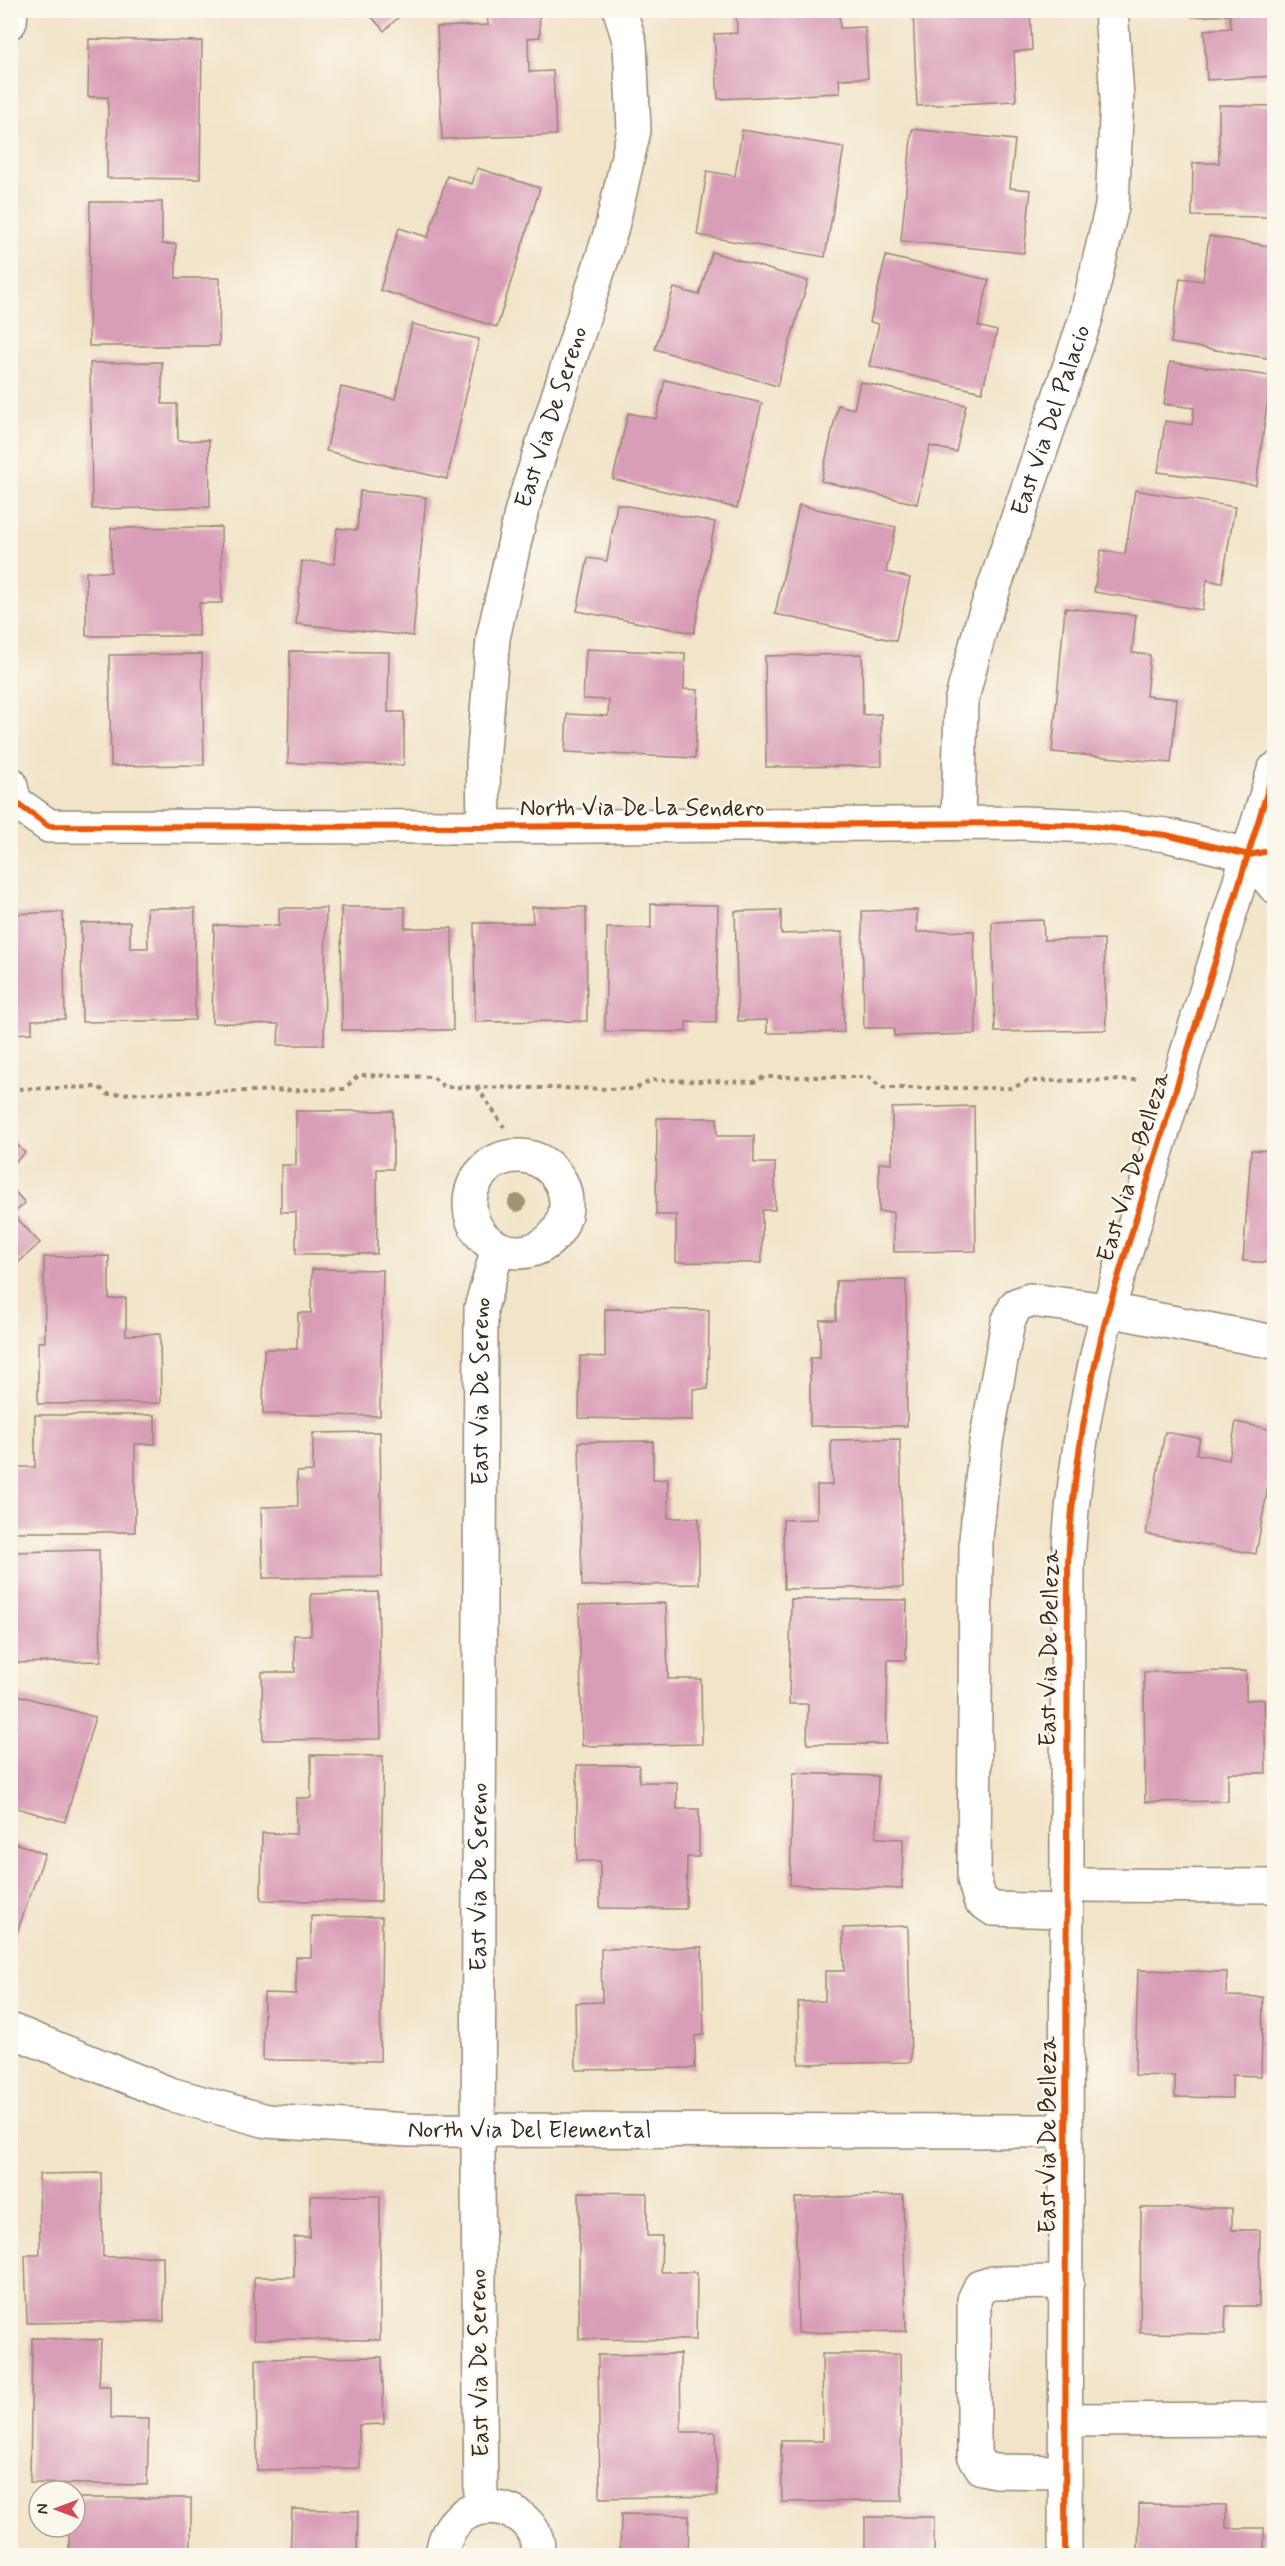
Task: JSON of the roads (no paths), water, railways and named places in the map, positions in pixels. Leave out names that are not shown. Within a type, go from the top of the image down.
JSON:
[{"type":"street","points":[[10,22],[11,10]]},
{"type":"street","name":"East Via De Sereno","points":[[484,827],[483,762],[493,638],[522,509],[611,231],[634,130],[630,44],[620,10]]},
{"type":"street","name":"East Via Del Palacio","points":[[958,823],[961,702],[981,626],[1086,318],[1112,206],[1117,98],[1111,10]]},
{"type":"street","name":"East Via De Belleza","points":[[1065,2556],[1068,1566],[1071,1503],[1091,1377],[1108,1310],[1262,852],[1275,770]]},
{"type":"street","name":"North Via De La Sendero","points":[[13,793],[49,826],[484,827],[958,823],[1092,826],[1166,835],[1262,852]]},
{"type":"street","points":[[1262,852],[1275,886]]},
{"type":"street","name":"East Via De Sereno","points":[[481,2507],[478,2130],[481,1308],[498,1248]]},
{"type":"street","points":[[1275,1342],[1108,1310],[1030,1300],[1016,1305],[1008,1322],[986,1442],[976,1539],[974,1879],[980,1900],[993,1910],[1067,1898],[1275,1886]]},
{"type":"street","name":"North Via Del Elemental","points":[[10,2030],[170,2094],[267,2121],[408,2130],[1066,2131]]},
{"type":"street","points":[[1065,2472],[995,2472],[982,2468],[974,2455],[974,2300],[980,2287],[993,2283],[1067,2282]]},
{"type":"street","points":[[1065,2420],[1275,2419]]},
{"type":"street","points":[[442,2556],[443,2542],[452,2524],[466,2512],[481,2507],[495,2507],[520,2517],[532,2530],[538,2556]]}]
